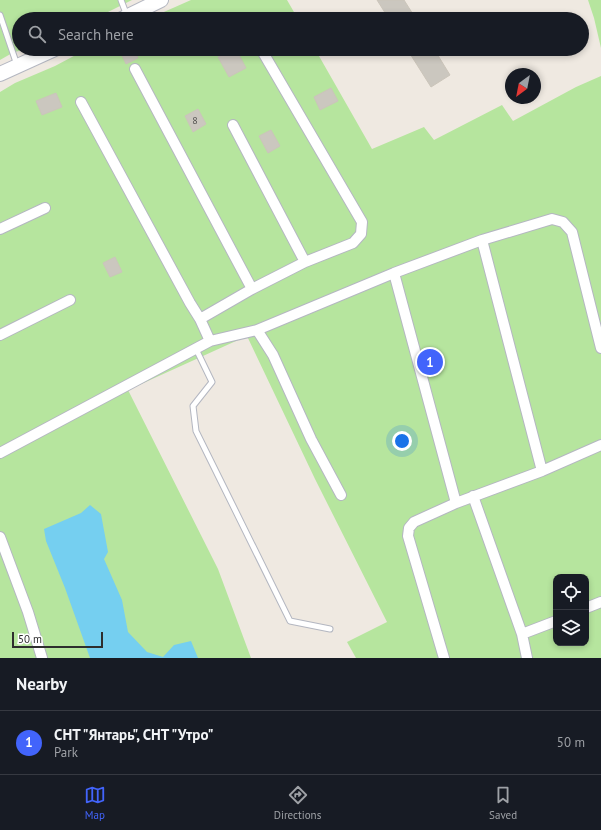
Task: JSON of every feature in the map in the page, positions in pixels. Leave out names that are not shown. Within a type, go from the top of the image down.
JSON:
[{"type":"street","points":[[137,12],[161,0]]},
{"type":"street","points":[[0,74],[39,56]]},
{"type":"street","points":[[200,319],[252,289],[305,262],[353,243],[361,234],[362,222],[265,56]]},
{"type":"street","points":[[135,69],[252,289]]},
{"type":"street","points":[[81,102],[200,319],[210,341]]},
{"type":"street","points":[[233,125],[305,262]]},
{"type":"street","points":[[0,229],[45,208]]},
{"type":"street","points":[[0,453],[210,341],[257,330],[394,273],[482,240],[552,219],[563,222],[572,232],[601,348]]},
{"type":"street","points":[[482,240],[542,471]]},
{"type":"street","points":[[394,273],[456,503]]},
{"type":"street","points":[[0,335],[70,300]]},
{"type":"street","points":[[257,330],[273,355],[311,439],[341,495]]},
{"type":"street","points":[[444,658],[408,536],[409,528],[414,522],[456,503],[542,471],[601,445]]},
{"type":"street","points":[[473,496],[522,634],[528,658]]},
{"type":"street","points":[[0,537],[28,612],[42,658]]},
{"type":"street","points":[[589,607],[601,602]]},
{"type":"street","points":[[522,634],[553,621]]},
{"type":"lane","points":[[122,0],[124,12]]},
{"type":"lane","points":[[0,14],[12,51]]},
{"type":"lane","points":[[14,56],[17,66]]},
{"type":"lane","points":[[196,349],[212,382],[193,406],[196,432],[290,621],[330,629]]},
{"type":"green space","points":[[0,0],[132,0],[108,12],[12,12],[12,53],[0,60]]},
{"type":"green space","points":[[191,0],[287,0],[294,12],[164,12]]},
{"type":"green space","points":[[588,0],[601,0],[601,48],[594,18]]},
{"type":"green space","points":[[74,56],[319,56],[372,149],[424,127],[434,140],[502,105],[513,121],[576,87],[601,76],[601,658],[356,658],[347,642],[387,622],[315,479],[247,336],[128,390],[218,569],[251,658],[0,658],[0,92],[15,83],[55,66]]},
{"type":"water","points":[[90,505],[101,514],[108,552],[104,559],[122,600],[128,632],[147,652],[163,657],[174,645],[191,641],[198,658],[90,658],[65,588],[46,541],[44,529],[81,513]]},
{"type":"building","points":[[377,0],[404,0],[412,12],[385,12]]},
{"type":"building","points":[[122,56],[137,56],[138,58],[126,64]]},
{"type":"building","points":[[240,56],[246,68],[229,77],[218,57]]},
{"type":"building","points":[[411,56],[438,56],[450,75],[431,87]]},
{"type":"building","points":[[331,88],[338,101],[320,110],[314,97]]},
{"type":"building","points":[[56,93],[62,107],[42,115],[36,101]]},
{"type":"building","points":[[198,109],[206,124],[193,132],[185,116]]},
{"type":"building","points":[[271,130],[280,146],[268,153],[259,136]]},
{"type":"building","points":[[115,257],[122,272],[110,277],[103,263]]},
{"type":"place","name":"СНТ \"Янтарь\", СНТ \"Утро\"","points":[[430,362]]}]
